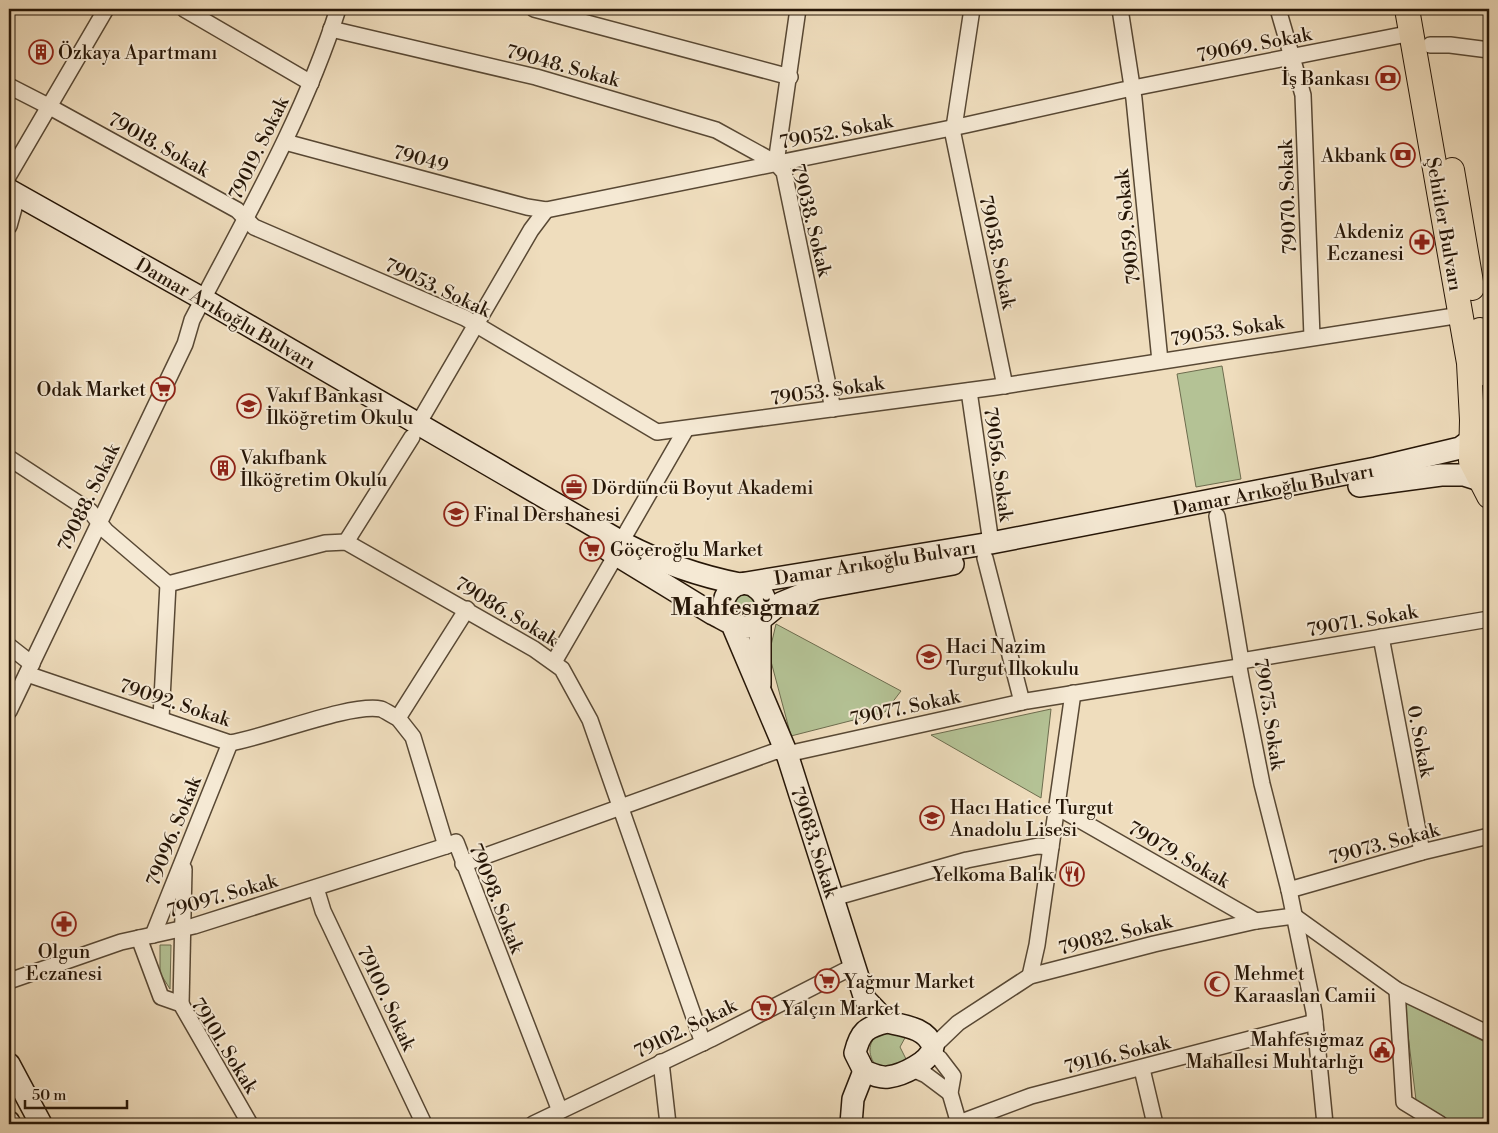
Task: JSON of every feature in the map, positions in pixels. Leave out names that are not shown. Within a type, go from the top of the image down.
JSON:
[{"type":"main road","name":"Şehitler Bulvarı","points":[[1407,9],[1421,39],[1489,375]]},
{"type":"main road","name":"Şehitler Bulvarı","points":[[1424,9],[1421,39],[1480,435],[1471,461],[1486,487]]},
{"type":"main road","name":"Damar Arıkoğlu Bulvarı","points":[[10,207],[200,305],[619,548],[713,614],[731,622]]},
{"type":"main road","name":"Damar Arıkoğlu Bulvarı","points":[[760,620],[781,603],[815,589],[1444,453],[1460,448],[1480,435]]},
{"type":"main road","name":"Damar Arıkoğlu Bulvarı","points":[[619,548],[708,578],[740,584],[988,551],[1217,516],[1378,482],[1441,475],[1464,475],[1486,487]]},
{"type":"main road","points":[[740,584],[753,586],[763,595],[766,608],[760,620],[755,624],[743,627],[731,622],[724,611],[724,597],[728,591],[740,584]]},
{"type":"main road","points":[[760,620],[760,687]]},
{"type":"main road","name":"79083. Sokak","points":[[731,622],[787,754],[865,998]]},
{"type":"main road","points":[[865,998],[887,1022],[929,1043],[927,1059],[889,1077],[879,1077],[864,1071],[855,1053],[861,1036],[865,998]]},
{"type":"main road","points":[[861,1036],[871,1026],[887,1022]]},
{"type":"main road","points":[[9,1064],[41,1124]]},
{"type":"main road","points":[[851,1124],[853,1099],[864,1071]]},
{"type":"street","points":[[9,175],[106,9]]},
{"type":"street","points":[[184,9],[311,83]]},
{"type":"street","name":"79019. Sokak","points":[[200,305],[285,142],[311,83],[338,9]]},
{"type":"street","points":[[534,9],[790,77]]},
{"type":"street","name":"79038. Sokak","points":[[798,9],[790,77],[776,163],[784,172],[833,409]]},
{"type":"street","name":"79058. Sokak","points":[[972,9],[953,134],[1005,386]]},
{"type":"street","name":"79059. Sokak","points":[[1120,9],[1132,88],[1160,361]]},
{"type":"street","name":"79070. Sokak","points":[[1278,9],[1303,95],[1312,337]]},
{"type":"street","name":"79048. Sokak","points":[[331,29],[536,77],[716,130],[776,163]]},
{"type":"street","name":"79069. Sokak","points":[[1132,88],[1292,57],[1421,39],[1489,50]]},
{"type":"street","name":"79018. Sokak","points":[[9,86],[237,210],[246,219]]},
{"type":"street","name":"79052. Sokak","points":[[546,210],[954,127],[1132,88]]},
{"type":"street","name":"79049","points":[[285,142],[527,207],[546,210]]},
{"type":"street","points":[[168,584],[325,543],[346,542],[415,430],[475,324],[546,210]]},
{"type":"street","name":"79053. Sokak","points":[[246,219],[254,226],[475,324],[657,432],[1005,386],[1461,315]]},
{"type":"street","name":"79088. Sokak","points":[[9,711],[185,344],[200,305]]},
{"type":"street","name":"79056. Sokak","points":[[969,391],[988,551],[1022,702]]},
{"type":"street","points":[[554,662],[686,429]]},
{"type":"street","points":[[9,458],[90,511],[106,531],[168,584]]},
{"type":"street","name":"79075. Sokak","points":[[1217,516],[1240,664],[1262,784],[1289,890],[1316,1022],[1325,1124]]},
{"type":"street","name":"79086. Sokak","points":[[346,542],[467,609],[554,662],[562,669],[590,720],[704,1042]]},
{"type":"street","points":[[161,718],[168,584]]},
{"type":"street","points":[[398,718],[467,609]]},
{"type":"street","name":"79071. Sokak","points":[[1240,664],[1489,619]]},
{"type":"street","name":"0. Sokak","points":[[1381,637],[1422,852]]},
{"type":"street","name":"79092. Sokak","points":[[9,646],[30,669],[230,742],[253,739],[350,710],[380,709],[398,718]]},
{"type":"street","name":"79077. Sokak","points":[[463,864],[776,751],[787,754],[1022,702],[1240,664]]},
{"type":"street","points":[[1030,976],[1073,692]]},
{"type":"street","name":"79098. Sokak","points":[[398,718],[413,737],[446,846],[456,842],[560,1111]]},
{"type":"street","name":"79096. Sokak","points":[[146,936],[186,850],[230,742]]},
{"type":"street","name":"79079. Sokak","points":[[1057,806],[1256,922]]},
{"type":"street","name":"79073. Sokak","points":[[1289,890],[1422,852],[1489,836]]},
{"type":"street","name":"79097. Sokak","points":[[9,981],[121,942],[183,929],[446,846]]},
{"type":"street","points":[[833,898],[967,860],[1038,846],[1051,847]]},
{"type":"street","points":[[181,1004],[182,883],[186,850]]},
{"type":"street","name":"79100. Sokak","points":[[316,888],[323,911],[424,1124]]},
{"type":"street","points":[[1294,916],[1397,990],[1489,1034]]},
{"type":"street","name":"79082. Sokak","points":[[929,1043],[1030,976],[1256,922],[1294,916]]},
{"type":"street","name":"79101. Sokak","points":[[146,936],[161,997],[181,1004],[250,1124]]},
{"type":"street","name":"79102. Sokak","points":[[533,1124],[704,1042],[854,966]]},
{"type":"street","points":[[1397,990],[1404,1102],[1440,1124]]},
{"type":"street","name":"79116. Sokak","points":[[959,1124],[1031,1096],[1142,1069],[1316,1022]]},
{"type":"street","points":[[929,1043],[953,1076],[950,1093],[959,1124]]},
{"type":"street","points":[[661,1062],[668,1124]]},
{"type":"street","points":[[910,1068],[926,1074],[950,1093]]},
{"type":"street","points":[[1142,1069],[1155,1124]]},
{"type":"green space","points":[[1222,366],[1241,479],[1196,487],[1177,374]]},
{"type":"green space","points":[[747,592],[758,604],[750,618],[737,616],[732,600],[735,596]]},
{"type":"green space","points":[[776,624],[901,691],[885,712],[791,736],[769,654]]},
{"type":"green space","points":[[1051,709],[1041,798],[931,735]]},
{"type":"green space","points":[[160,945],[171,945],[170,989],[160,973]]},
{"type":"green space","points":[[1404,1002],[1489,1044],[1489,1121],[1456,1124],[1416,1100]]},
{"type":"green space","points":[[882,1031],[906,1036],[900,1047],[908,1063],[903,1068],[877,1067],[873,1062],[870,1052],[871,1043]]},
{"type":"place","name":"Özkaya Apartmanı","points":[[41,52]]},
{"type":"place","name":"İş Bankası","points":[[1388,78]]},
{"type":"place","name":"Akbank","points":[[1403,155]]},
{"type":"place","name":"Akdeniz Eczanesi","points":[[1422,242]]},
{"type":"place","name":"Odak Market","points":[[163,389]]},
{"type":"place","name":"Vakıf Bankası İlköğretim Okulu","points":[[249,406]]},
{"type":"place","name":"Vakıfbank İlköğretim Okulu","points":[[223,468]]},
{"type":"place","name":"Dördüncü Boyut Akademi","points":[[574,487]]},
{"type":"place","name":"Final Dershanesi","points":[[456,514]]},
{"type":"place","name":"Göçeroğlu Market","points":[[592,549]]},
{"type":"place","name":"Haci Nazim Turgut Ilkokulu","points":[[929,657]]},
{"type":"place","name":"Hacı Hatice Turgut Anadolu Lisesi","points":[[932,818]]},
{"type":"place","name":"Yelkoma Balık","points":[[1072,874]]},
{"type":"place","name":"Olgun Eczanesi","points":[[64,924]]},
{"type":"place","name":"Yağmur Market","points":[[827,981]]},
{"type":"place","name":"Mehmet Karaaslan Camii","points":[[1217,984]]},
{"type":"place","name":"Yalçın Market","points":[[764,1008]]},
{"type":"place","name":"Mahfesığmaz Mahallesi Muhtarlığı","points":[[1382,1050]]},
{"type":"district","name":"Mahfesığmaz","points":[[745,607]]}]
